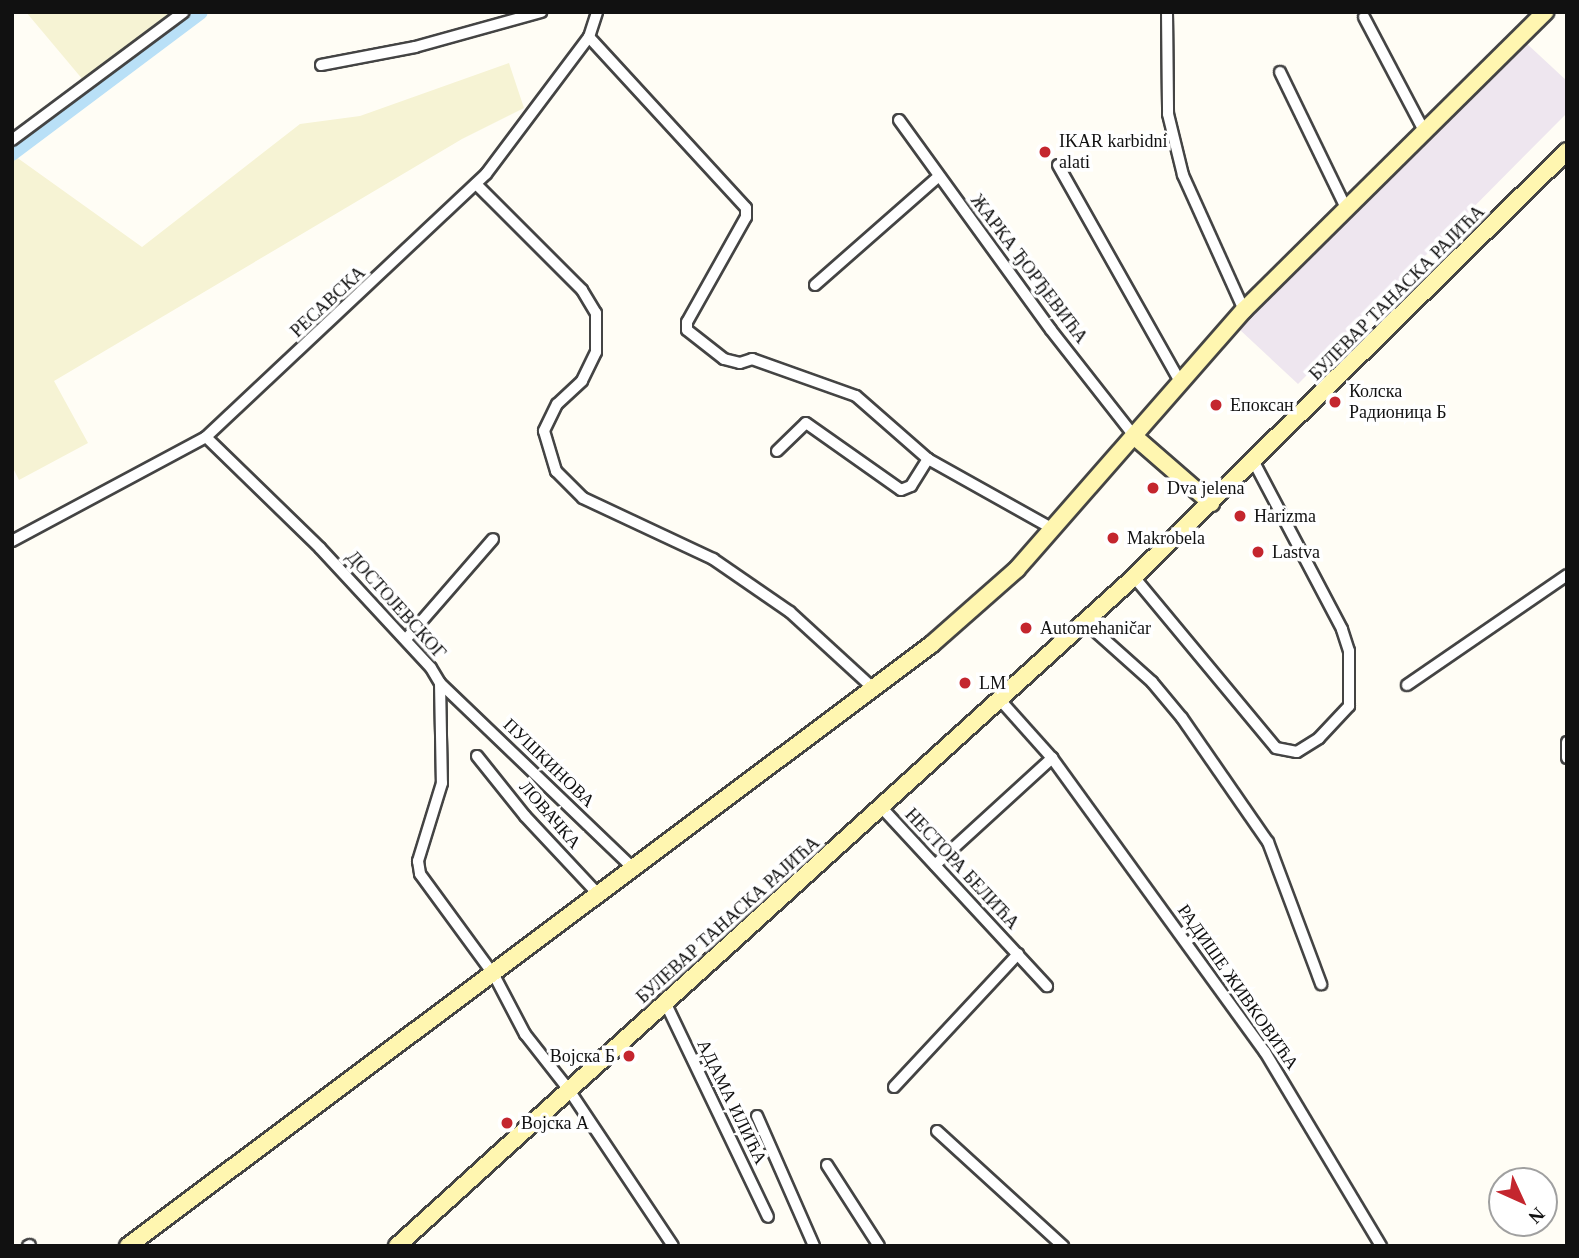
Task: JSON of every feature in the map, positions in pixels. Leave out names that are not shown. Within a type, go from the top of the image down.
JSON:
[{"type":"street","points":[[12,140],[184,12]]},
{"type":"street","points":[[321,65],[415,47],[541,12]]},
{"type":"street","name":"РЕСАВСКА","points":[[12,541],[206,437],[476,184],[589,37],[597,12]]},
{"type":"street","points":[[1167,12],[1168,114],[1183,175],[1244,310]]},
{"type":"street","points":[[128,1246],[875,690],[1007,578],[1054,529],[1135,437],[1179,380],[1244,310],[1538,15]]},
{"type":"street","points":[[1364,18],[1424,131]]},
{"type":"street","points":[[589,37],[746,208],[747,217],[687,322],[687,330],[724,359],[740,363],[752,359],[837,386],[856,396],[928,460],[1054,529]]},
{"type":"street","points":[[1280,72],[1346,208]]},
{"type":"street","name":"ЖАРКА ЂОРЂЕВИЋА","points":[[898,120],[1135,437]]},
{"type":"street","name":"БУЛЕВАР ТАНАСКА РАЈИЋА","points":[[397,1246],[1135,577],[1567,151]]},
{"type":"street","points":[[1058,165],[1179,380]]},
{"type":"street","points":[[814,285],[938,177]]},
{"type":"street","points":[[476,184],[582,290],[596,313],[596,352],[582,381],[557,404],[544,431],[556,471],[583,498],[713,559],[790,612],[875,690]]},
{"type":"street","points":[[777,451],[806,423],[901,490],[911,486],[928,460]]},
{"type":"street","name":"ДОСТОЈЕВСКОГ","points":[[206,437],[407,638],[440,683],[442,783],[418,861],[429,888],[494,975],[502,997],[525,1034],[569,1090],[673,1246]]},
{"type":"street","points":[[1135,437],[1211,503]]},
{"type":"street","points":[[1135,577],[1276,748],[1297,752],[1319,738],[1349,706],[1349,651],[1337,618],[1254,462]]},
{"type":"street","points":[[407,638],[493,539]]},
{"type":"street","points":[[1407,685],[1567,575]]},
{"type":"street","points":[[1085,622],[1167,700],[1268,842],[1321,984]]},
{"type":"street","name":"ПУШКИНОВА","points":[[440,683],[635,870]]},
{"type":"street","name":"РАДИШЕ ЖИВКОВИЋА","points":[[1001,701],[1052,758],[1265,1052],[1381,1246]]},
{"type":"street","points":[[1567,743],[1567,758]]},
{"type":"street","name":"ЛОВАЧКА","points":[[477,756],[525,816],[599,895]]},
{"type":"street","points":[[935,865],[1052,758]]},
{"type":"street","name":"НЕСТОРА БЕЛИЋА","points":[[882,807],[1047,986]]},
{"type":"street","name":"НЕСТОРА БЕЛИЋА","points":[[894,1087],[1018,954]]},
{"type":"street","name":"АДАМА ИЛИЋА","points":[[665,1002],[768,1217]]},
{"type":"street","points":[[757,1116],[814,1246]]},
{"type":"street","points":[[937,1131],[1063,1246]]},
{"type":"street","points":[[827,1165],[879,1246]]},
{"type":"shaded area","points":[[26,12],[190,12],[94,93]]},
{"type":"shaded area","points":[[1525,42],[1567,81],[1567,113],[1298,384],[1239,329]]},
{"type":"shaded area","points":[[509,63],[524,108],[462,139],[54,381],[88,443],[19,480],[12,466],[12,154],[142,247],[300,124],[360,116]]},
{"type":"waterway","points":[[12,154],[201,12]]},
{"type":"place","name":"IKAR karbidni alati","points":[[1045,152]]},
{"type":"place","name":"Колска Радионица Б","points":[[1335,402]]},
{"type":"place","name":"Епоксан","points":[[1216,405]]},
{"type":"place","name":"Dva jelena","points":[[1153,488]]},
{"type":"place","name":"Harizma","points":[[1240,516]]},
{"type":"place","name":"Makrobela","points":[[1113,538]]},
{"type":"place","name":"Lastva","points":[[1258,552]]},
{"type":"place","name":"Automehaničar","points":[[1026,628]]},
{"type":"place","name":"LM","points":[[965,683]]},
{"type":"place","name":"Војска Б","points":[[629,1056]]},
{"type":"place","name":"Војска А","points":[[507,1123]]}]
